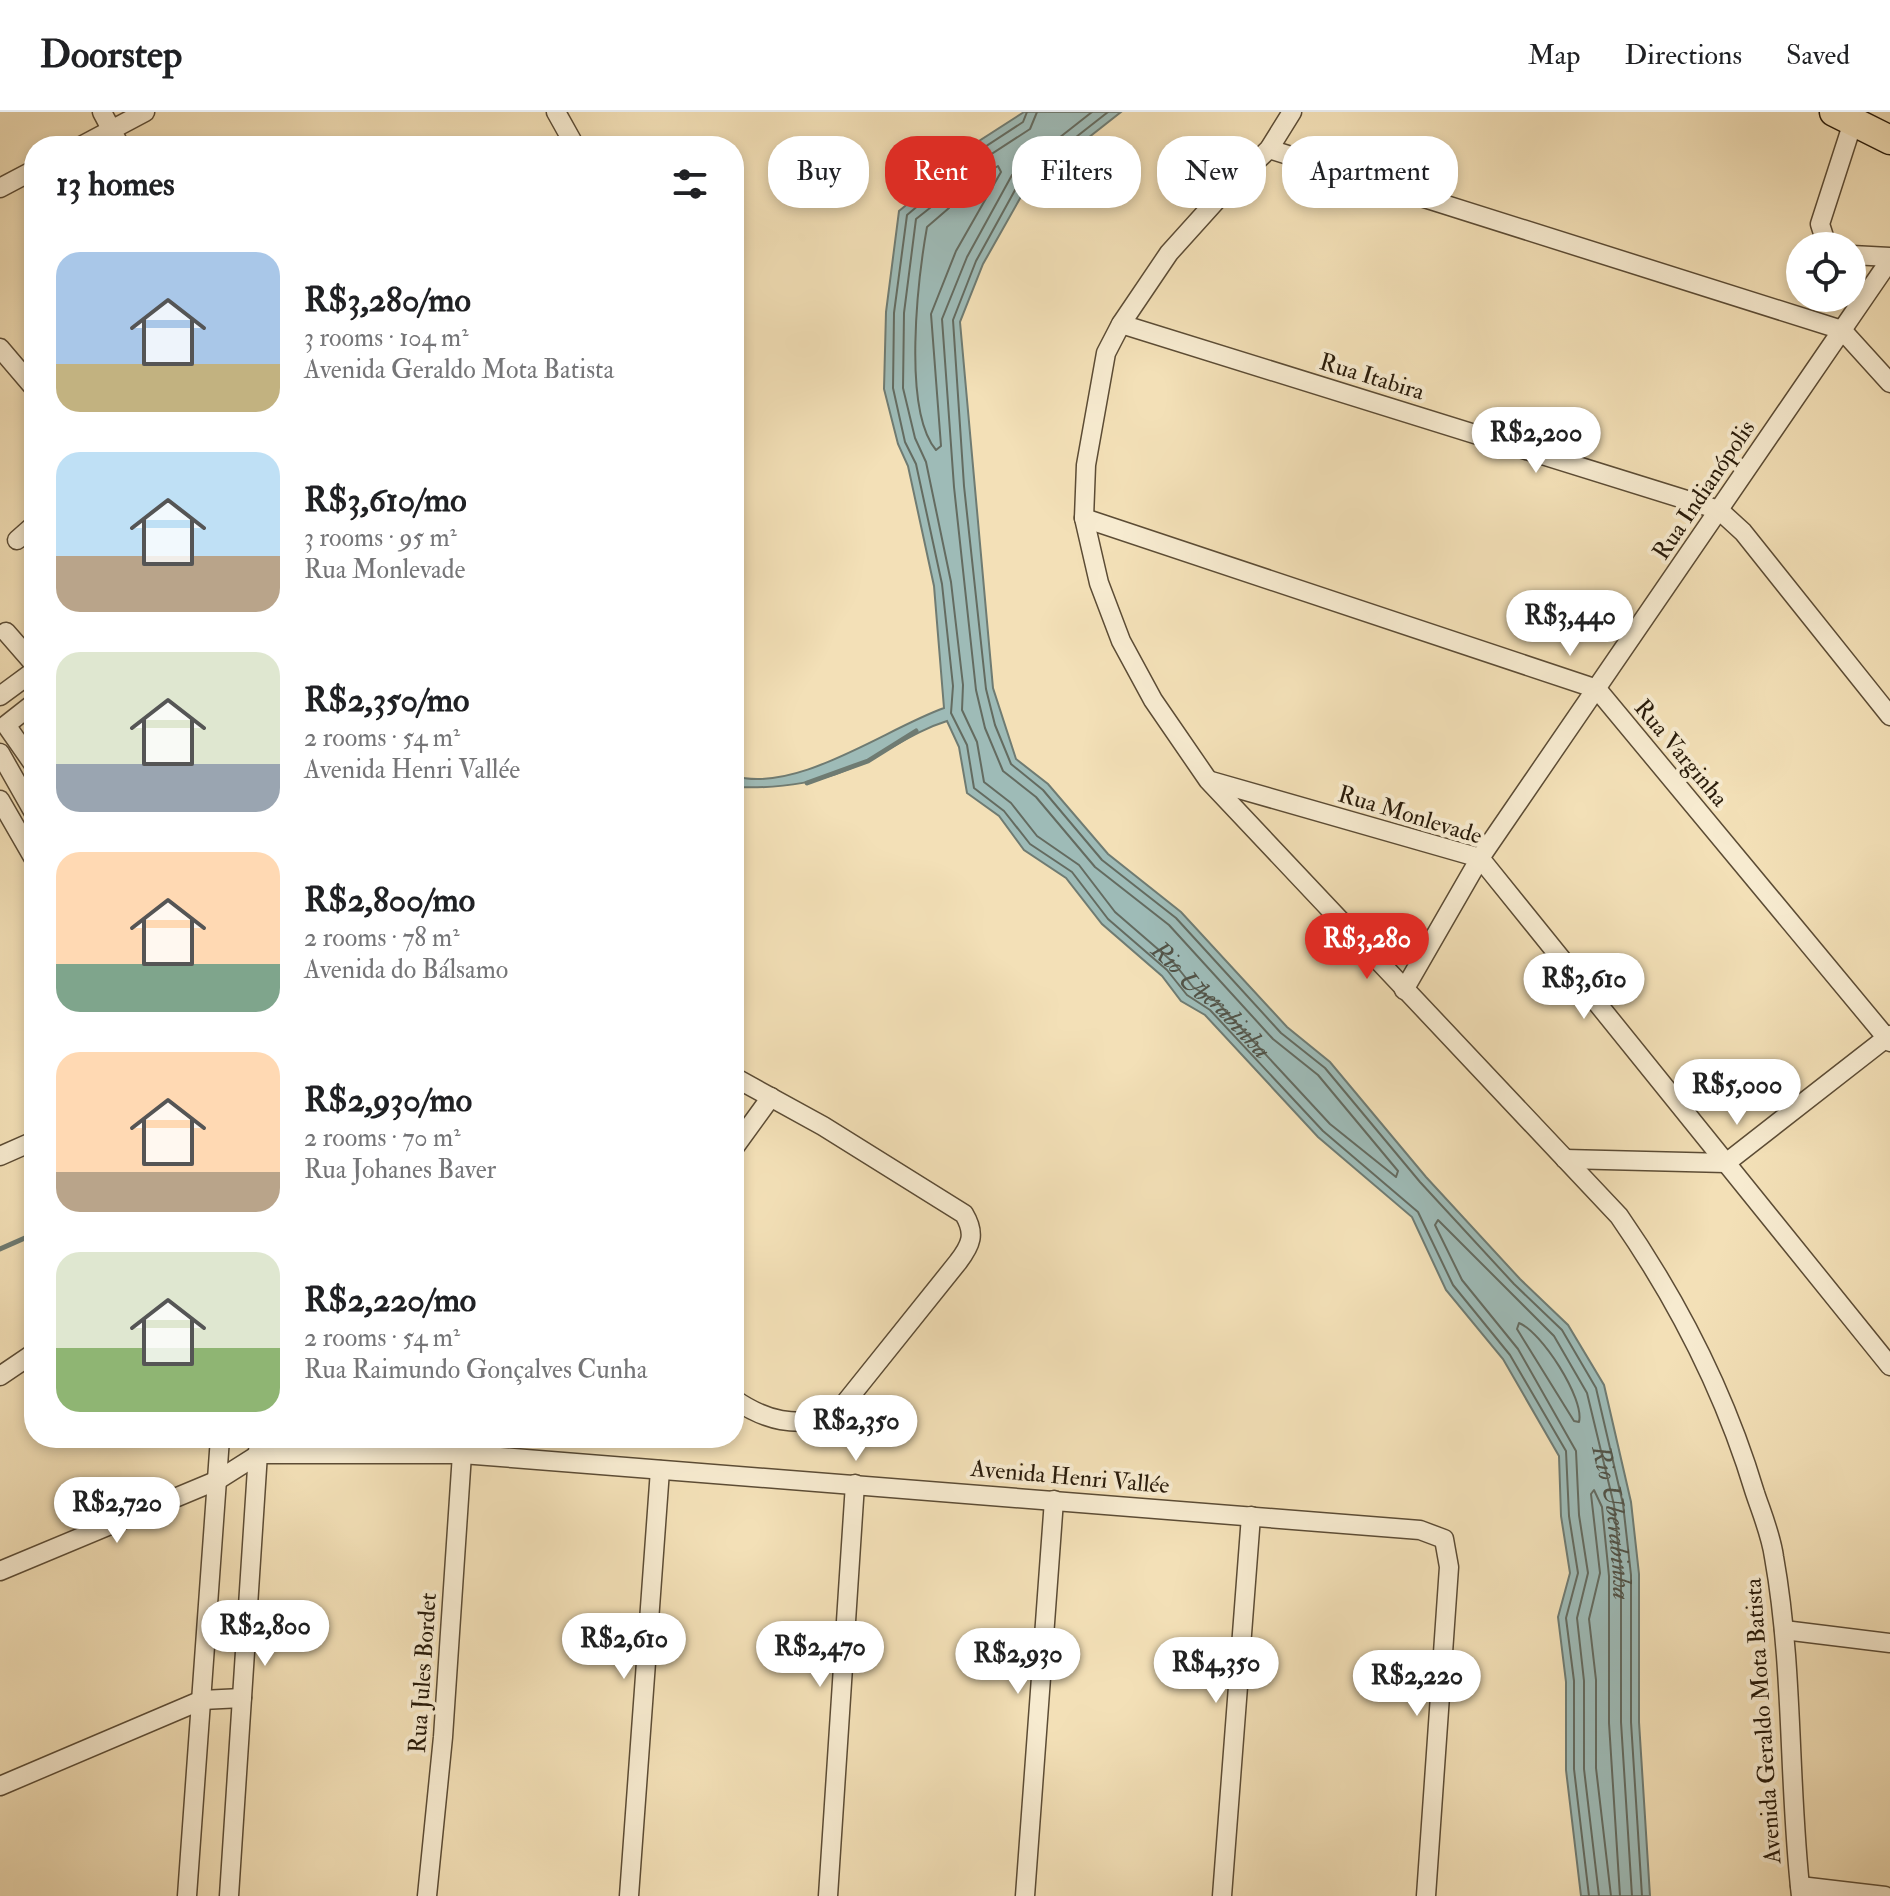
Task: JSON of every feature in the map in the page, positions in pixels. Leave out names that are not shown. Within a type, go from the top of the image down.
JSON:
[{"type":"highway","points":[[1844,117],[1890,140]]},
{"type":"street","points":[[102,112],[115,136]]},
{"type":"street","points":[[118,136],[145,112]]},
{"type":"street","points":[[556,112],[569,136]]},
{"type":"street","name":"Avenida Geraldo Mota Batista","points":[[1292,112],[1269,149],[1224,192],[1169,253],[1121,324],[1106,353],[1093,412],[1084,518],[1099,583],[1121,641],[1153,700],[1208,780],[1619,1216],[1656,1269],[1692,1333],[1750,1473],[1774,1553],[1784,1630],[1801,1891]]},
{"type":"street","points":[[1823,232],[1820,224],[1844,117]]},
{"type":"street","points":[[1269,149],[1842,330],[1890,383]]},
{"type":"street","points":[[0,188],[24,175]]},
{"type":"street","points":[[1866,256],[1890,259]]},
{"type":"street","name":"Rua Indianópolis","points":[[1404,990],[1480,858],[1890,259]]},
{"type":"street","name":"Rua Itabira","points":[[1121,324],[1719,510],[1743,532],[1890,716]]},
{"type":"street","points":[[0,348],[24,376]]},
{"type":"street","points":[[1084,518],[1597,689]]},
{"type":"street","points":[[17,540],[24,534]]},
{"type":"street","points":[[6,632],[24,653]]},
{"type":"street","points":[[2,691],[24,677]]},
{"type":"street","name":"Rua Varginha","points":[[1597,689],[1889,1038]]},
{"type":"street","points":[[24,711],[6,725],[24,753]]},
{"type":"street","points":[[0,753],[24,795]]},
{"type":"street","name":"Rua Monlevade","points":[[1208,780],[1480,858],[1890,1366]]},
{"type":"street","points":[[0,800],[24,842]]},
{"type":"street","points":[[1565,1159],[1726,1163],[1889,1038]]},
{"type":"street","points":[[744,1082],[964,1214],[972,1236],[970,1246],[958,1262],[833,1418],[807,1424],[779,1422],[744,1406]]},
{"type":"street","points":[[744,1134],[771,1097]]},
{"type":"street","points":[[0,1156],[24,1145]]},
{"type":"street","points":[[0,1376],[24,1360]]},
{"type":"street","points":[[187,1896],[220,1448]]},
{"type":"street","points":[[0,1571],[218,1480],[257,1448]]},
{"type":"street","points":[[229,1896],[259,1448]]},
{"type":"street","name":"Avenida Henri Vallée","points":[[310,1448],[462,1454],[855,1484],[1420,1530],[1444,1539],[1449,1567],[1426,1896]]},
{"type":"street","name":"Rua Jules Bordet","points":[[427,1896],[443,1737],[462,1454]]},
{"type":"street","points":[[629,1896],[660,1470]]},
{"type":"street","points":[[828,1896],[855,1484]]},
{"type":"street","points":[[1025,1896],[1054,1500]]},
{"type":"street","points":[[1222,1896],[1251,1516]]},
{"type":"street","points":[[1784,1630],[1890,1643]]},
{"type":"street","points":[[0,1786],[202,1700],[242,1698]]},
{"type":"street","points":[[1801,1891],[1885,1896]]},
{"type":"water","name":"Rio Uberabinha","points":[[1024,112],[1121,112],[1091,136],[1012,136],[1012,208],[1015,208],[983,264],[960,322],[993,688],[1016,759],[1048,784],[1108,854],[1181,912],[1287,1027],[1330,1062],[1426,1177],[1520,1279],[1568,1325],[1604,1385],[1631,1502],[1639,1574],[1639,1722],[1650,1896],[1581,1896],[1566,1770],[1566,1682],[1558,1617],[1570,1573],[1561,1516],[1559,1456],[1503,1359],[1446,1290],[1412,1217],[1318,1137],[1205,1015],[1181,1001],[1162,976],[1102,924],[1066,878],[1024,850],[999,816],[967,793],[959,747],[947,721],[836,774],[786,785],[744,787],[744,777],[785,776],[813,768],[944,708],[934,586],[908,466],[898,444],[884,389],[886,312],[899,211],[903,208],[996,208],[996,136],[987,136]]},
{"type":"waterway","points":[[807,783],[868,761],[916,731]]},
{"type":"waterway","points":[[0,1249],[24,1238]]}]
